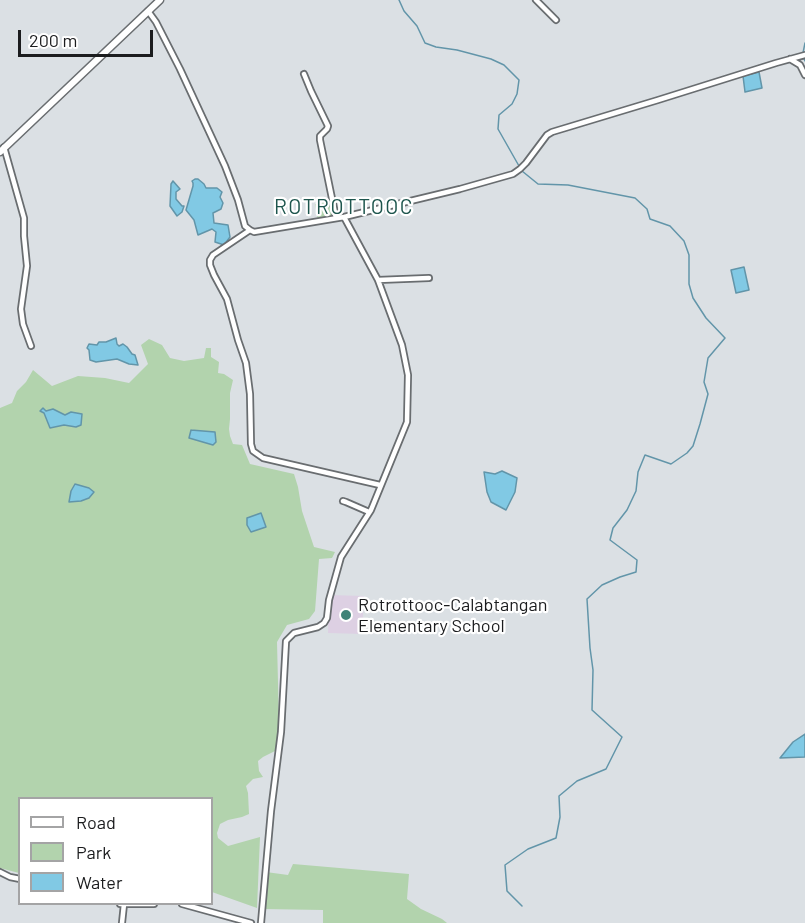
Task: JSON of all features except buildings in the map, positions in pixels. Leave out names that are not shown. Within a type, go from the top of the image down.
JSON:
[{"type":"main road","points":[[2,149],[160,0]]},
{"type":"street","points":[[536,0],[556,20]]},
{"type":"street","points":[[148,11],[156,21],[196,101],[225,166],[245,226],[254,232],[336,218],[513,174],[526,163],[547,135],[552,132],[805,55]]},
{"type":"street","points":[[790,59],[800,65],[805,75]]},
{"type":"street","points":[[304,74],[328,126],[320,138],[336,218]]},
{"type":"street","points":[[2,149],[14,178],[25,225],[27,266],[21,309],[23,324],[31,346]]},
{"type":"street","points":[[261,923],[281,732],[286,641],[294,633],[318,627],[327,618],[329,600],[341,557],[369,512],[407,422],[408,375],[402,345],[378,280],[344,216]]},
{"type":"street","points":[[250,230],[213,255],[210,265],[227,299],[237,340],[246,363],[253,451],[263,458],[381,485]]},
{"type":"street","points":[[378,280],[429,278]]},
{"type":"street","points":[[343,501],[369,512]]},
{"type":"street","points":[[0,872],[18,879]]},
{"type":"street","points":[[122,905],[122,923]]},
{"type":"street","points":[[189,905],[252,923]]},
{"type":"shaded area","name":"Rotrottooc-Calabtangan Elementary School","points":[[329,595],[364,596],[362,634],[328,633]]},
{"type":"green space","points":[[332,201],[335,217],[318,220],[315,204]]},
{"type":"green space","points":[[149,339],[162,345],[170,358],[184,361],[204,358],[206,348],[211,348],[211,357],[219,362],[218,373],[233,380],[230,393],[229,429],[233,444],[242,445],[250,464],[294,474],[302,511],[314,547],[335,552],[332,558],[319,559],[315,611],[309,619],[287,625],[277,642],[279,723],[277,750],[258,761],[259,771],[263,777],[253,779],[246,786],[249,814],[220,824],[217,833],[218,838],[228,846],[260,837],[257,908],[213,892],[213,797],[18,797],[18,873],[0,868],[0,408],[12,403],[17,391],[33,370],[52,386],[78,376],[129,383],[148,364],[141,345]]},
{"type":"green space","points":[[293,864],[409,874],[407,899],[447,923],[323,923],[323,910],[263,909],[266,872],[288,875]]},
{"type":"water","points":[[759,72],[762,88],[745,92],[743,76]]},
{"type":"water","points":[[198,179],[206,188],[217,188],[222,192],[221,209],[213,213],[214,223],[228,225],[230,237],[224,245],[215,242],[216,232],[212,229],[198,235],[194,220],[186,210],[193,186],[192,181]]},
{"type":"water","points":[[173,181],[180,189],[176,192],[176,199],[184,206],[182,212],[177,216],[170,206]]},
{"type":"water","points":[[744,267],[749,290],[736,293],[731,270]]},
{"type":"water","points":[[116,338],[119,346],[123,344],[135,355],[138,365],[117,359],[96,362],[90,360],[87,348],[89,344],[97,345],[99,342]]},
{"type":"water","points":[[43,408],[46,411],[53,409],[65,415],[71,412],[82,414],[81,425],[50,428],[44,413],[40,411]]},
{"type":"water","points":[[191,430],[215,432],[216,442],[213,445],[189,438]]},
{"type":"water","points":[[502,471],[517,478],[515,492],[506,510],[491,502],[484,472],[495,474]]},
{"type":"water","points":[[75,484],[94,492],[89,498],[69,502]]},
{"type":"water","points":[[261,513],[266,527],[251,532],[247,525],[247,518]]},
{"type":"water","points":[[805,734],[805,757],[780,758],[793,742]]},
{"type":"waterway","points":[[399,0],[404,11],[417,26],[425,43],[491,59],[504,65],[519,80],[517,94],[512,104],[499,115],[498,129],[519,166]]},
{"type":"waterway","points":[[803,53],[805,43]]},
{"type":"waterway","points":[[522,171],[538,184],[568,185],[635,198],[647,209],[650,219],[670,226],[684,241],[689,255],[689,284],[693,298],[706,318],[725,338],[708,358],[704,382],[708,394],[693,446],[671,464],[645,455],[638,472],[636,491],[627,510],[613,528],[610,540],[637,560],[636,572],[602,585],[587,599],[593,670],[592,710],[622,737],[606,769],[577,781],[559,796],[560,817],[556,838],[528,849],[505,865],[507,891],[522,906]]},
{"type":"place","name":"Rotrottooc-Calabtangan Elementary School","points":[[346,615]]},
{"type":"district","name":"ROTROTTOOC","points":[[344,207]]}]
